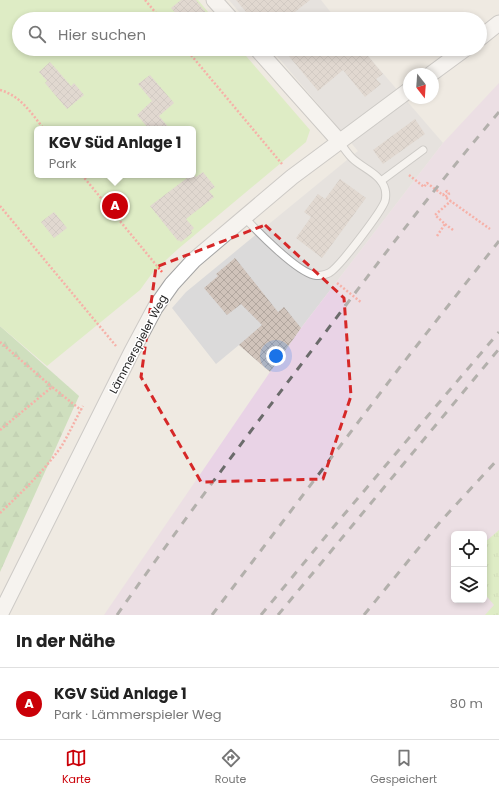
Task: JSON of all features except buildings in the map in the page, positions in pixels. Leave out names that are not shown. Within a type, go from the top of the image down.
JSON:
[{"type":"street","points":[[214,0],[225,12]]},
{"type":"street","points":[[487,32],[499,23]]},
{"type":"street","points":[[264,56],[339,141]]},
{"type":"street","points":[[439,68],[455,56]]},
{"type":"street","name":"Lämmerspieler Weg","points":[[0,615],[124,351],[172,284],[194,260],[292,177],[403,94]]},
{"type":"lane","points":[[244,217],[266,240],[306,272],[315,275],[323,275],[329,273],[337,267],[371,223],[384,202],[386,195],[385,188],[381,181],[352,158],[339,141]]},
{"type":"lane","points":[[381,181],[423,150]]},
{"type":"path","points":[[145,0],[155,12]]},
{"type":"path","points":[[192,56],[292,177]]},
{"type":"path","points":[[0,90],[19,100],[41,126]]},
{"type":"path","points":[[399,168],[424,187],[427,182],[443,195],[447,191],[449,194],[446,197],[450,201],[490,229]]},
{"type":"path","points":[[84,178],[172,284]]},
{"type":"path","points":[[450,201],[435,215],[453,230]]},
{"type":"path","points":[[0,206],[124,351]]},
{"type":"path","points":[[437,236],[446,224]]},
{"type":"path","points":[[329,273],[336,282],[362,303]]},
{"type":"path","points":[[0,342],[81,410]]},
{"type":"path","points":[[0,430],[52,387]]},
{"type":"path","points":[[0,513],[32,482],[62,446],[85,404]]},
{"type":"highlighted area","points":[[265,225],[344,298],[351,396],[323,479],[201,482],[141,377],[156,267]]},
{"type":"shaded area","points":[[229,0],[321,0],[330,12],[239,12]]},
{"type":"shaded area","points":[[277,56],[368,56],[403,97],[403,104],[409,104],[443,143],[301,328],[270,372],[239,345],[216,364],[172,308],[186,292],[358,151]]},
{"type":"shaded area","points":[[499,83],[499,615],[104,615],[301,328],[443,143]]},
{"type":"green space","points":[[0,0],[198,0],[208,12],[12,12],[12,56],[246,56],[310,130],[306,142],[178,249],[153,272],[140,290],[47,366],[0,326]]},
{"type":"green space","points":[[0,326],[79,396],[0,572]]},
{"type":"green space","points":[[499,530],[499,615],[485,615],[494,605],[487,597],[487,540]]},
{"type":"railway","points":[[117,615],[209,487],[351,298],[424,204],[499,112]]},
{"type":"railway","points":[[212,615],[400,367],[499,241]]},
{"type":"railway","points":[[261,615],[499,332]]},
{"type":"railway","points":[[278,615],[499,349]]},
{"type":"railway","points":[[364,615],[440,522],[499,458]]},
{"type":"place","name":"KGV Süd Anlage 1","points":[[115,206]]}]
